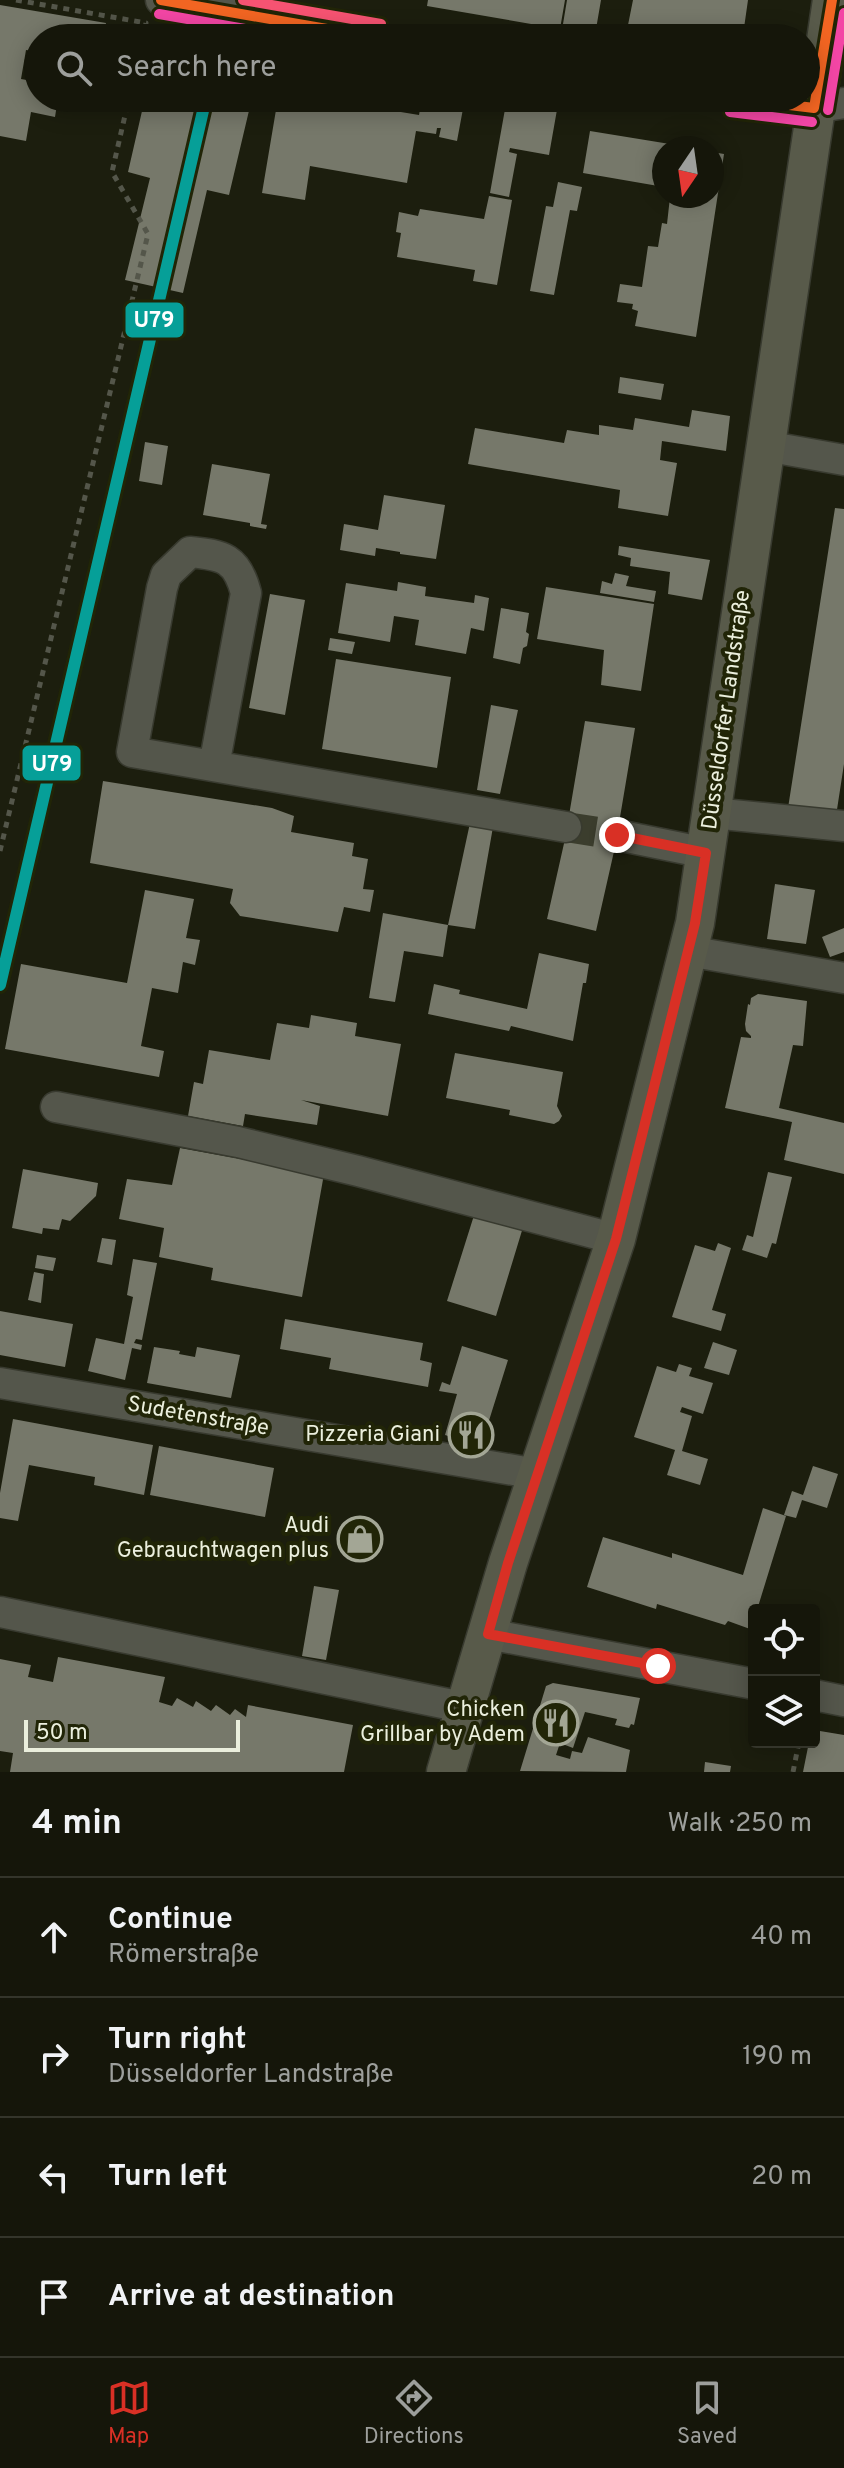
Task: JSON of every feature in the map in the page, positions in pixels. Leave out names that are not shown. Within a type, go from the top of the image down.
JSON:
[{"type":"main road","name":"Düsseldorfer Landstraße","points":[[446,1772],[537,1474],[616,1239],[695,923],[765,446],[829,105],[832,0]]},
{"type":"street","points":[[161,0],[299,24]]},
{"type":"street","points":[[765,446],[844,460]]},
{"type":"street","points":[[214,766],[246,593],[242,577],[231,561],[211,554],[190,552],[166,575],[162,588],[132,752],[566,827]]},
{"type":"street","points":[[712,813],[844,826]]},
{"type":"street","points":[[617,835],[706,853]]},
{"type":"street","points":[[688,951],[844,978]]},
{"type":"street","points":[[56,1107],[238,1142],[616,1239]]},
{"type":"street","name":"Sudetenstraße","points":[[0,1383],[537,1474]]},
{"type":"street","points":[[0,1612],[467,1708]]},
{"type":"street","points":[[488,1634],[748,1683]]},
{"type":"street","points":[[820,1696],[844,1701]]},
{"type":"path","points":[[16,0],[146,24]]},
{"type":"path","points":[[0,851],[148,234],[112,172],[126,112]]},
{"type":"path","points":[[793,1772],[798,1748]]},
{"type":"building","points":[[190,0],[252,0],[246,24],[185,24]]},
{"type":"building","points":[[428,0],[565,0],[561,24],[531,24],[427,6]]},
{"type":"building","points":[[567,0],[601,0],[597,24],[563,24]]},
{"type":"building","points":[[633,0],[748,0],[745,24],[628,24]]},
{"type":"building","points":[[0,5],[106,23],[24,24],[21,79],[24,80],[24,112],[31,112],[26,141],[0,136]]},
{"type":"building","points":[[31,112],[56,112],[55,117]]},
{"type":"building","points":[[142,112],[249,112],[229,195],[207,190],[183,293],[125,280],[150,178],[128,172]]},
{"type":"building","points":[[276,112],[401,112],[419,115],[420,112],[462,112],[457,141],[439,137],[441,128],[437,128],[436,134],[416,131],[407,183],[310,166],[305,200],[262,193]]},
{"type":"building","points":[[504,112],[557,112],[549,155],[510,148],[509,152],[517,154],[509,197],[490,193]]},
{"type":"building","points":[[590,131],[652,141],[652,185],[583,173]]},
{"type":"building","points":[[558,182],[582,187],[577,211],[570,210],[554,295],[530,291],[546,206],[553,207]]},
{"type":"building","points":[[489,196],[512,200],[497,285],[473,281],[475,270],[397,257],[401,233],[396,232],[399,212],[418,216],[420,209],[484,219]]},
{"type":"building","points":[[669,208],[716,208],[696,337],[635,326],[638,311],[632,309],[633,304],[617,302],[620,284],[642,287],[648,246],[658,247],[662,223],[667,224]]},
{"type":"building","points":[[620,377],[664,384],[661,400],[618,393]]},
{"type":"building","points":[[692,410],[730,416],[726,451],[662,441],[660,460],[677,463],[668,516],[618,508],[620,490],[468,464],[475,428],[564,443],[567,430],[599,435],[599,425],[633,430],[635,418],[689,427]]},
{"type":"building","points":[[145,442],[168,446],[162,485],[139,481]]},
{"type":"building","points":[[212,464],[270,474],[261,524],[267,525],[266,529],[203,515]]},
{"type":"building","points":[[384,495],[445,505],[436,559],[376,548],[375,556],[340,550],[344,524],[378,530]]},
{"type":"building","points":[[835,508],[844,509],[844,764],[836,816],[788,808]]},
{"type":"building","points":[[619,546],[710,560],[702,600],[668,594],[670,572],[630,566],[631,558],[618,555]]},
{"type":"building","points":[[615,573],[629,576],[626,586],[656,591],[654,602],[600,593],[602,581],[612,584]]},
{"type":"building","points":[[398,582],[426,587],[425,596],[474,603],[475,595],[489,598],[484,631],[471,628],[466,654],[415,645],[419,620],[394,616],[390,642],[338,633],[346,583],[397,591]]},
{"type":"building","points":[[546,587],[654,604],[641,691],[601,685],[604,650],[537,639]]},
{"type":"building","points":[[270,594],[305,600],[285,715],[249,708]]},
{"type":"building","points":[[501,608],[529,613],[527,646],[523,648],[520,664],[493,658]]},
{"type":"building","points":[[330,638],[355,642],[352,654],[328,650]]},
{"type":"building","points":[[336,659],[451,677],[437,768],[322,749]]},
{"type":"building","points":[[491,705],[518,710],[500,794],[477,790]]},
{"type":"building","points":[[585,721],[635,728],[615,847],[596,931],[547,919],[565,839]]},
{"type":"building","points":[[103,781],[272,808],[294,816],[291,832],[354,843],[352,856],[368,859],[363,889],[374,890],[370,912],[344,907],[338,932],[240,916],[230,903],[233,889],[90,863]]},
{"type":"building","points":[[470,823],[493,827],[475,929],[448,925]]},
{"type":"building","points":[[775,884],[815,890],[806,944],[767,939]]},
{"type":"building","points":[[145,890],[194,899],[186,938],[200,940],[195,965],[183,962],[178,993],[152,988],[141,1046],[164,1051],[159,1077],[5,1049],[21,964],[127,983]]},
{"type":"building","points":[[383,913],[448,925],[443,957],[404,951],[395,1002],[369,998]]},
{"type":"building","points":[[844,928],[844,952],[830,957],[822,937]]},
{"type":"building","points":[[539,953],[589,964],[573,1041],[511,1026],[509,1031],[428,1014],[434,984],[460,990],[459,994],[527,1009]]},
{"type":"building","points":[[758,994],[807,1001],[803,1046],[793,1045],[779,1108],[844,1123],[844,1174],[784,1160],[792,1122],[725,1108],[741,1037],[751,1038],[745,1024],[748,1004]]},
{"type":"building","points":[[311,1015],[357,1023],[355,1036],[401,1044],[388,1116],[301,1100],[320,1106],[317,1125],[245,1114],[243,1126],[188,1116],[194,1082],[203,1084],[209,1050],[270,1060],[277,1023],[309,1028]]},
{"type":"building","points":[[455,1053],[563,1072],[557,1106],[562,1116],[559,1121],[554,1124],[509,1115],[510,1110],[446,1098]]},
{"type":"building","points":[[180,1148],[324,1174],[302,1297],[211,1280],[213,1268],[159,1257],[164,1228],[119,1219],[127,1179],[172,1185]]},
{"type":"building","points":[[23,1169],[98,1183],[96,1196],[70,1221],[62,1219],[59,1230],[43,1228],[42,1234],[12,1228]]},
{"type":"building","points":[[768,1172],[792,1177],[776,1244],[772,1243],[767,1258],[742,1250],[747,1235],[753,1237]]},
{"type":"building","points":[[476,1209],[524,1224],[496,1316],[447,1301]]},
{"type":"building","points":[[102,1238],[116,1240],[112,1265],[97,1262]]},
{"type":"building","points":[[718,1243],[731,1248],[712,1310],[726,1314],[721,1331],[672,1317],[695,1245],[715,1251]]},
{"type":"building","points":[[37,1255],[56,1258],[53,1271],[35,1268]]},
{"type":"building","points":[[133,1259],[157,1263],[142,1340],[136,1339],[134,1343],[142,1345],[141,1350],[132,1348],[125,1380],[88,1371],[96,1338],[124,1344],[133,1297],[127,1295]]},
{"type":"building","points":[[34,1272],[44,1274],[41,1303],[28,1300]]},
{"type":"building","points":[[0,1311],[73,1324],[65,1367],[0,1355]]},
{"type":"building","points":[[285,1319],[423,1343],[420,1360],[432,1363],[428,1387],[329,1369],[331,1358],[280,1349]]},
{"type":"building","points":[[713,1342],[737,1350],[729,1375],[704,1368]]},
{"type":"building","points":[[462,1346],[508,1360],[481,1446],[445,1435],[457,1394],[439,1391],[442,1382],[450,1385]]},
{"type":"building","points":[[154,1347],[195,1357],[197,1347],[240,1355],[231,1398],[147,1383]]},
{"type":"building","points":[[679,1364],[692,1368],[689,1376],[713,1383],[703,1414],[682,1407],[680,1412],[692,1416],[682,1451],[708,1459],[700,1485],[667,1475],[675,1450],[634,1437],[657,1366],[676,1372]]},
{"type":"building","points":[[13,1419],[153,1445],[144,1495],[94,1485],[95,1477],[29,1465],[18,1521],[0,1518],[0,1493]]},
{"type":"building","points":[[159,1446],[274,1468],[265,1517],[150,1495]]},
{"type":"building","points":[[813,1466],[838,1474],[827,1508],[802,1500],[796,1518],[784,1515],[792,1491],[803,1495]]},
{"type":"building","points":[[763,1508],[786,1516],[759,1604],[748,1604],[748,1628],[728,1621],[725,1625],[657,1604],[656,1609],[587,1587],[603,1537],[672,1558],[672,1553],[743,1575]]},
{"type":"building","points":[[314,1586],[339,1590],[326,1660],[302,1656]]},
{"type":"building","points":[[58,1657],[165,1677],[159,1702],[172,1706],[177,1698],[193,1707],[196,1701],[211,1711],[216,1705],[230,1715],[235,1709],[246,1717],[248,1705],[353,1725],[344,1772],[10,1772],[13,1753],[0,1751],[0,1659],[31,1665],[28,1677],[53,1682]]},
{"type":"building","points":[[553,1683],[640,1698],[634,1725],[631,1724],[629,1728],[615,1725],[617,1719],[585,1712],[573,1748],[560,1743],[556,1755],[570,1759],[572,1751],[582,1753],[588,1737],[630,1750],[626,1772],[520,1771],[546,1686]]},
{"type":"building","points":[[820,1731],[844,1735],[844,1772],[803,1772],[808,1748],[820,1748]]},
{"type":"building","points":[[705,1762],[731,1766],[730,1772],[704,1772]]},
{"type":"tunnel","points":[[566,827],[617,835]]},
{"type":"transit line","points":[[161,0],[299,24]]},
{"type":"transit line","points":[[243,0],[381,24]]},
{"type":"transit line","points":[[820,72],[832,0]]},
{"type":"transit line","points":[[828,110],[844,13]]},
{"type":"transit line","points":[[159,14],[216,24]]},
{"type":"transit line","name":"U79","points":[[0,985],[203,112]]},
{"type":"transit line","points":[[730,112],[812,122]]},
{"type":"place","name":"Pizzeria Giani","points":[[471,1435]]},
{"type":"place","name":"Audi Gebrauchtwagen plus","points":[[360,1539]]},
{"type":"place","name":"Chicken Grillbar by Adem","points":[[556,1723]]},
{"type":"route","points":[[617,835],[706,853],[695,923],[616,1239],[508,1563],[488,1634],[658,1666]]}]
